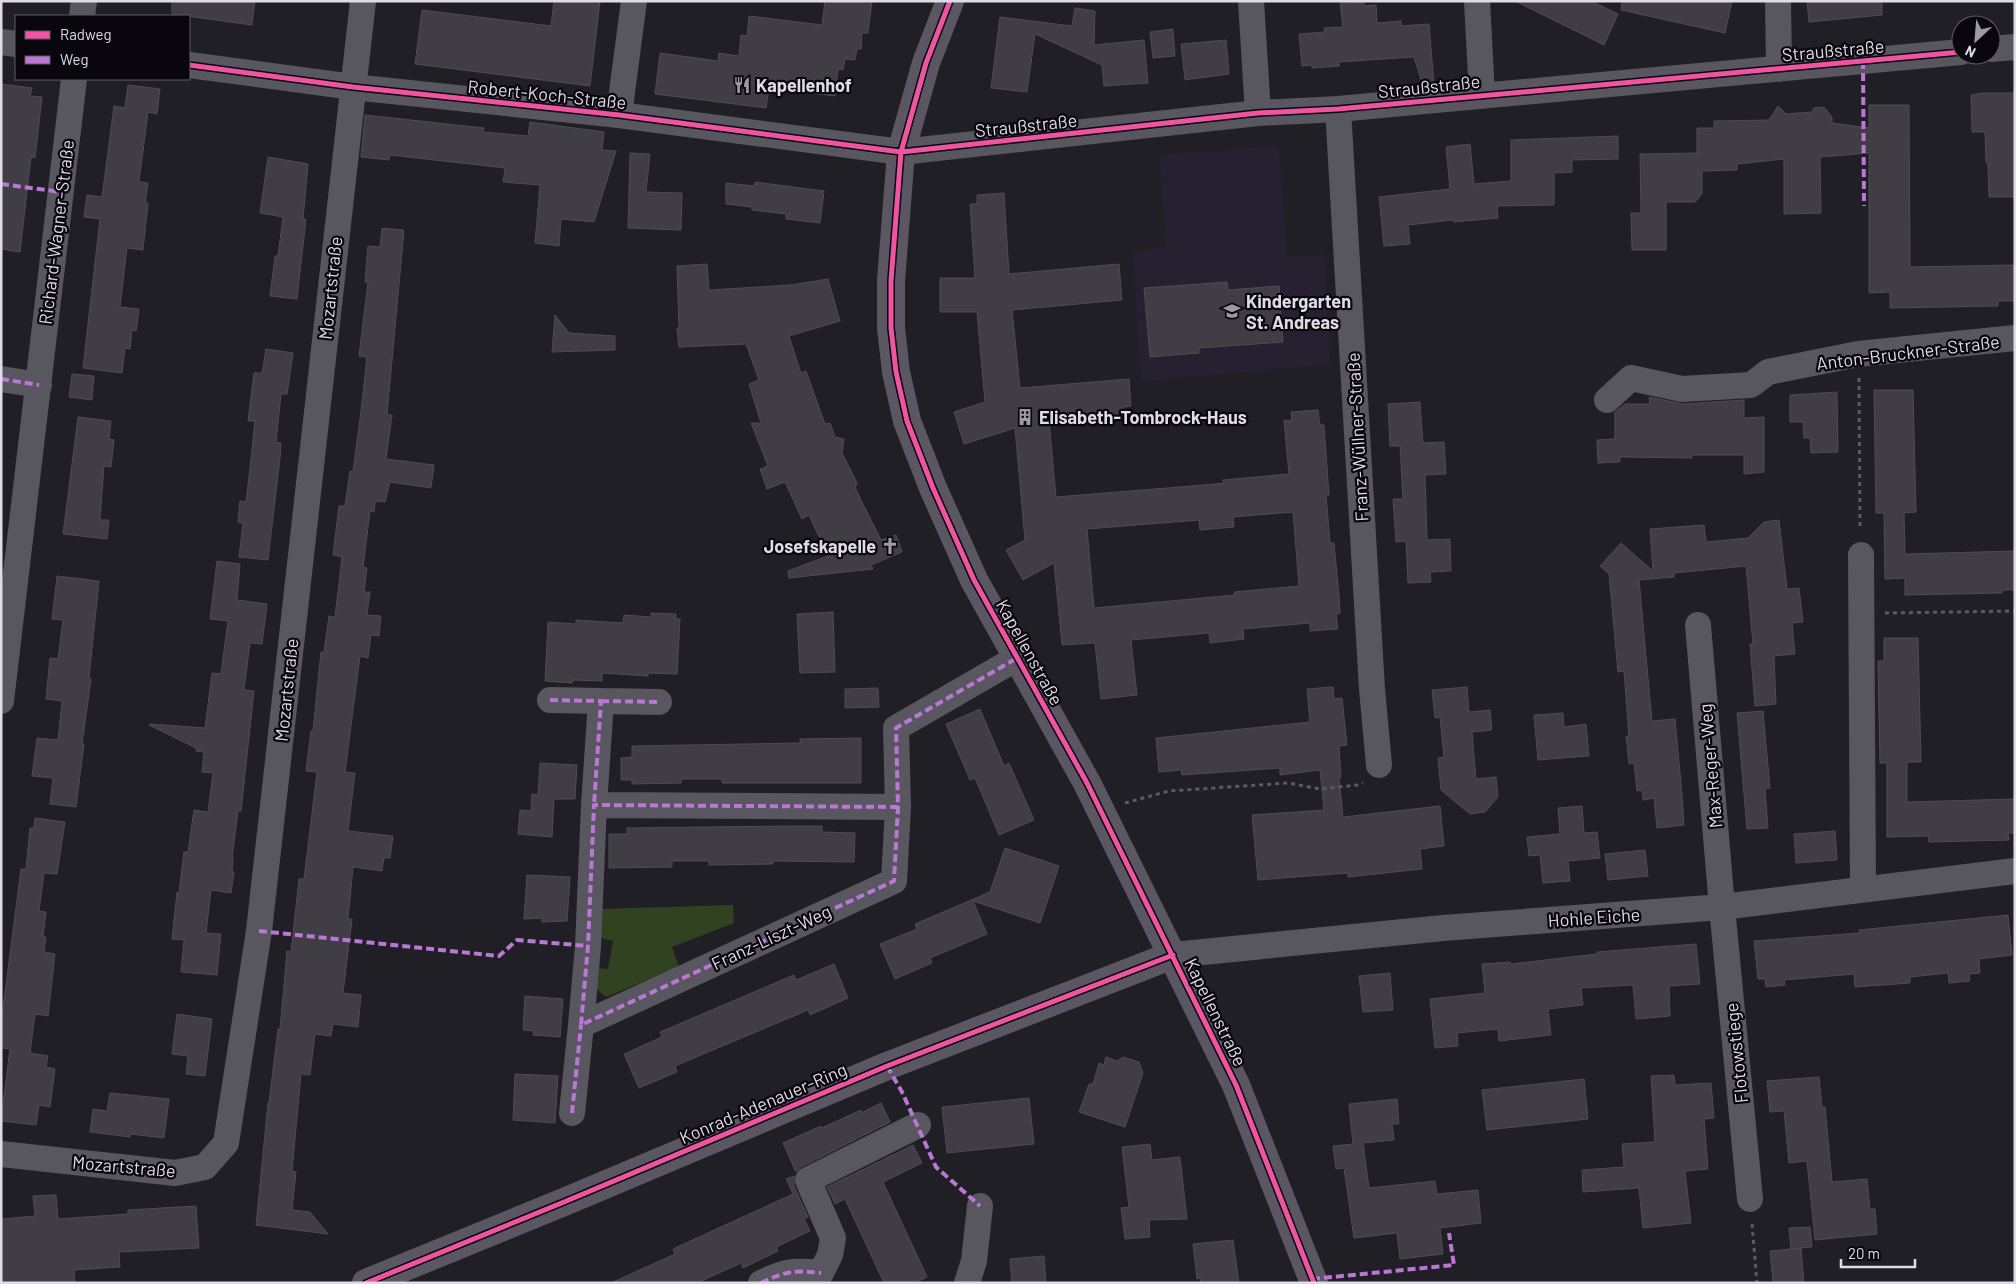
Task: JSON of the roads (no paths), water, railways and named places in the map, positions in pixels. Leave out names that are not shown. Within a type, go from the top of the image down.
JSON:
[{"type":"main road","name":"Kapellenstraße","points":[[950,1],[926,63],[901,152],[891,281],[891,328],[896,372],[908,421],[933,488],[974,580],[1100,809],[1236,1085],[1314,1283]]},
{"type":"main road","name":"Konrad-Adenauer-Ring","points":[[366,1283],[887,1066],[1173,955]]},
{"type":"street","points":[[82,15],[84,1]]},
{"type":"street","name":"Mozartstraße","points":[[1,1154],[175,1173],[204,1167],[226,1143],[259,931],[363,1]]},
{"type":"street","points":[[619,115],[634,1]]},
{"type":"street","points":[[1251,1],[1258,113]]},
{"type":"street","points":[[1476,1],[1482,95]]},
{"type":"street","points":[[1778,1],[1779,69]]},
{"type":"street","points":[[1,42],[15,44]]},
{"type":"street","points":[[2001,48],[2015,47]]},
{"type":"street","name":"Straußstraße","points":[[901,152],[1258,113],[1338,109],[1951,53]]},
{"type":"street","name":"Robert-Koch-Straße","points":[[190,65],[353,87],[619,115],[901,152]]},
{"type":"street","name":"Richard-Wagner-Straße","points":[[1,701],[74,80]]},
{"type":"street","name":"Franz-Wüllner-Straße","points":[[1338,109],[1372,689],[1379,765]]},
{"type":"street","name":"Anton-Bruckner-Straße","points":[[1607,400],[1630,378],[1682,389],[1751,385],[1768,372],[1858,354],[2015,338]]},
{"type":"street","points":[[1,379],[39,384]]},
{"type":"street","points":[[1860,555],[1863,889]]},
{"type":"street","name":"Max-Reger-Weg","points":[[1698,625],[1722,907]]},
{"type":"street","name":"Franz-Liszt-Weg","points":[[580,1025],[894,881],[898,807],[896,728],[1016,658]]},
{"type":"street","points":[[550,700],[659,702]]},
{"type":"street","points":[[572,1114],[588,946],[601,701]]},
{"type":"street","points":[[594,805],[898,807]]},
{"type":"street","name":"Hohle Eiche","points":[[1173,955],[1443,928],[1722,907],[2015,872]]},
{"type":"street","name":"Flotowstiege","points":[[1722,907],[1750,1199]]},
{"type":"street","points":[[760,1283],[785,1272],[821,1273],[830,1255],[833,1238],[808,1180],[918,1125]]},
{"type":"street","points":[[968,1283],[974,1261],[980,1206]]},
{"type":"place","name":"Kapellenhof","points":[[742,85]]},
{"type":"place","name":"Kindergarten St. Andreas","points":[[1232,311]]},
{"type":"place","name":"Elisabeth-Tombrock-Haus","points":[[1025,417]]},
{"type":"place","name":"Josefskapelle","points":[[890,546]]}]
